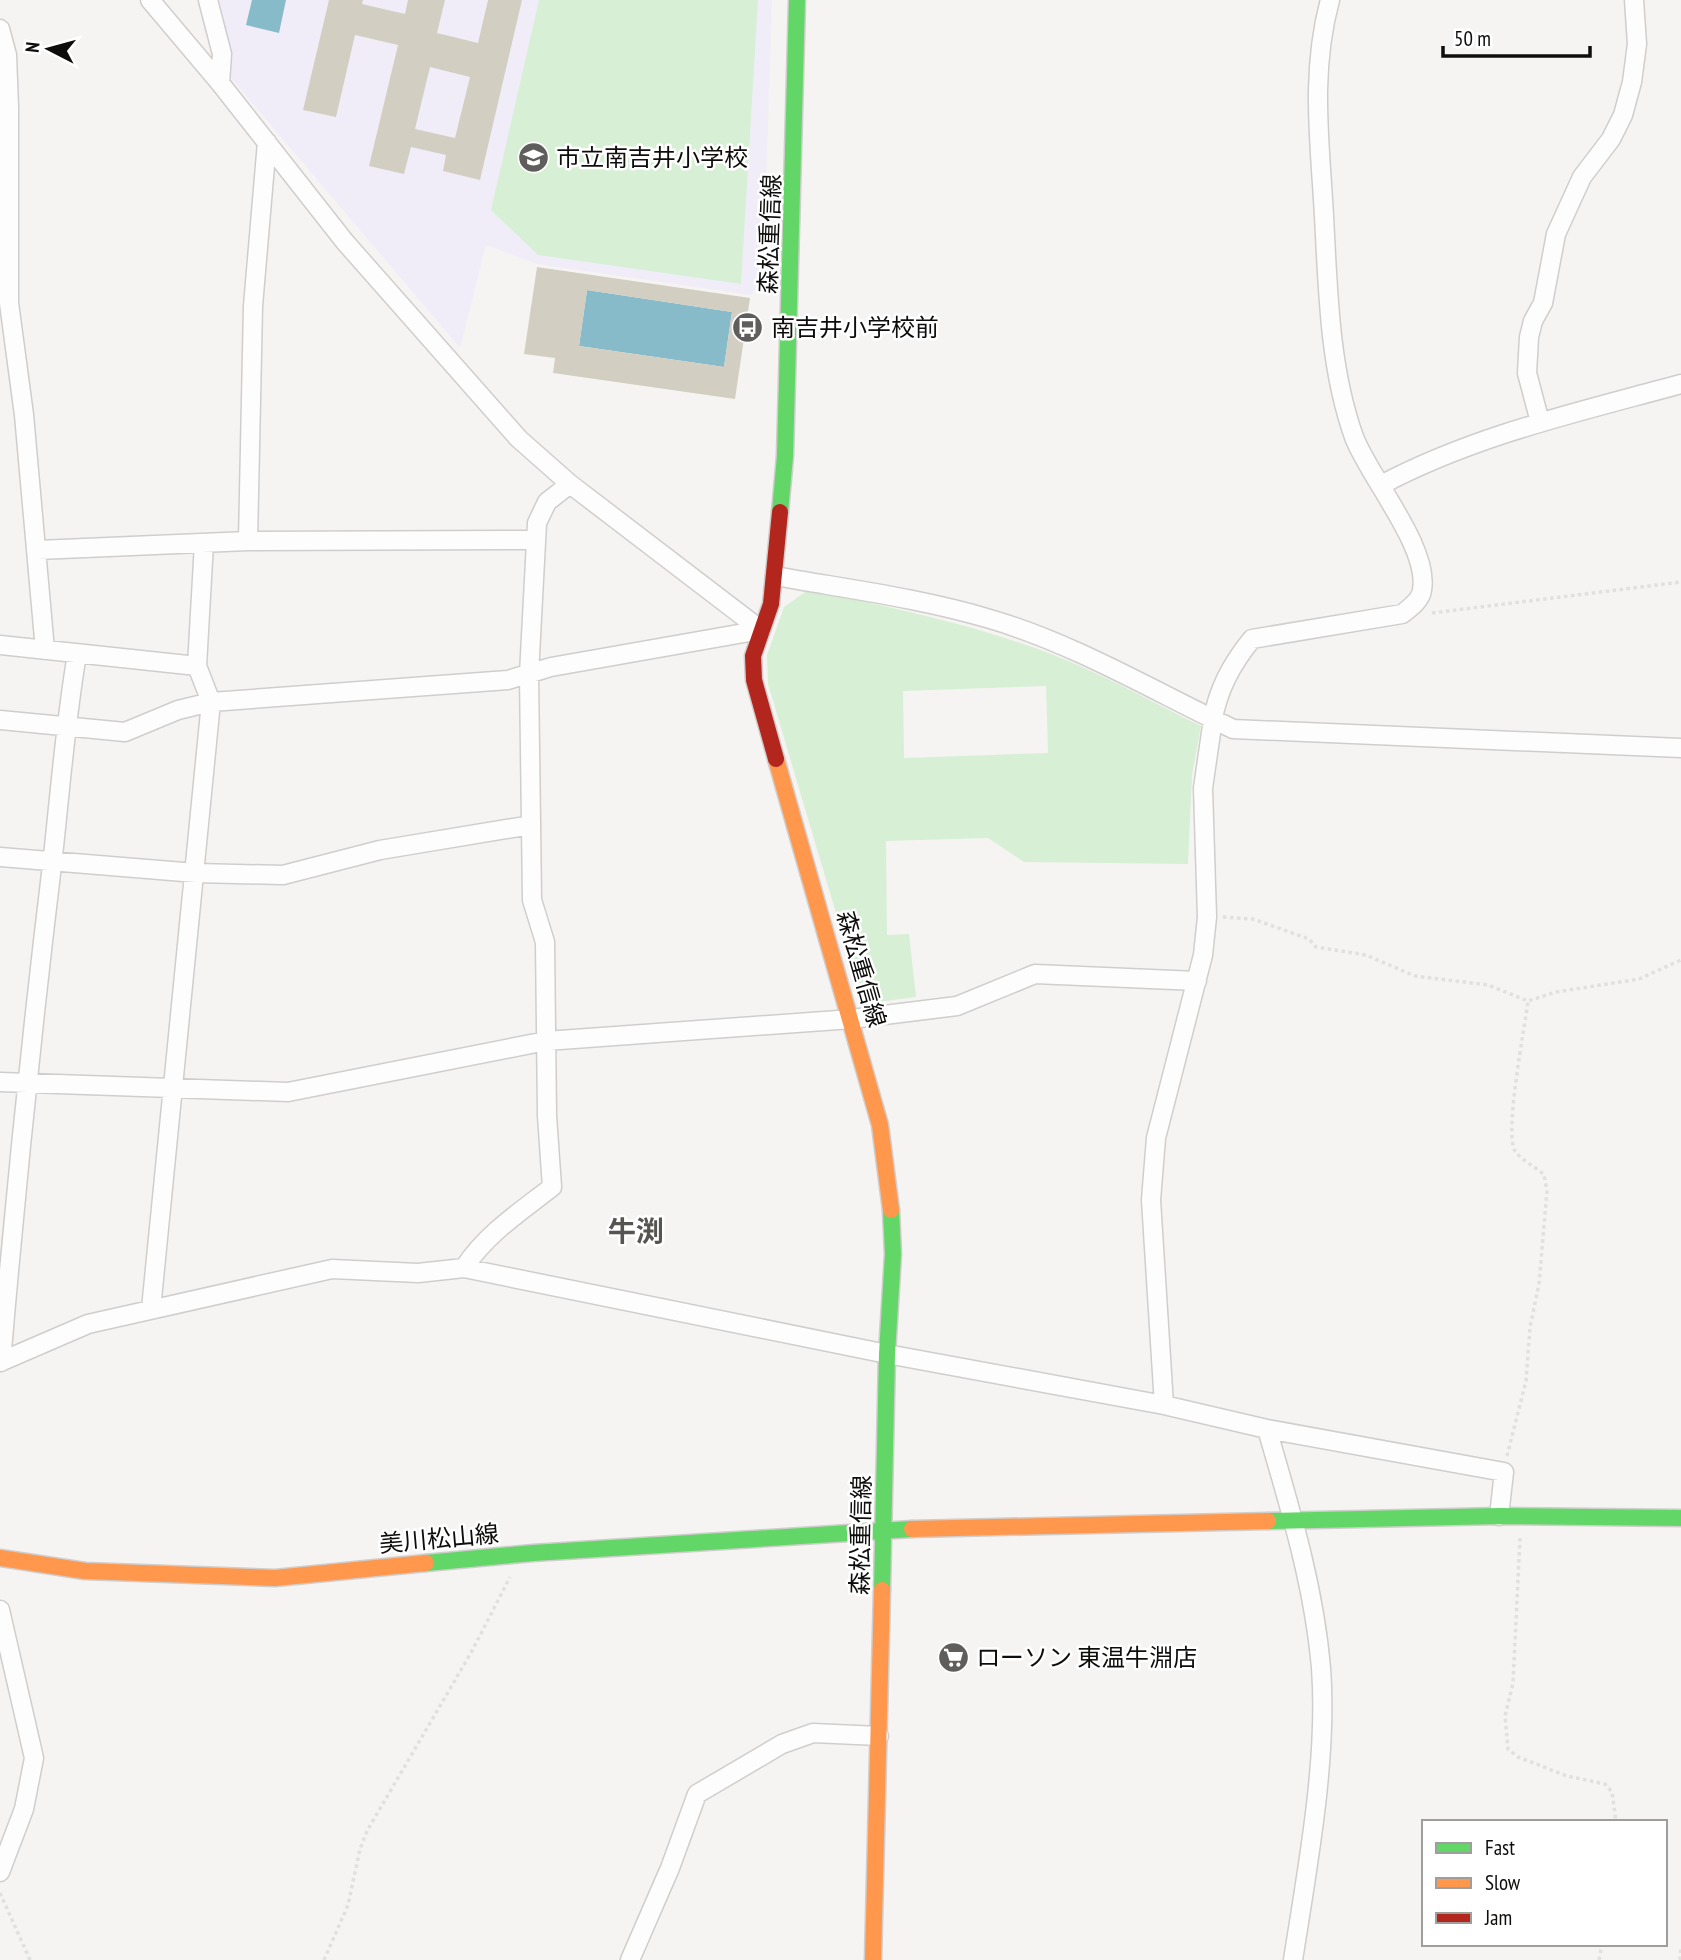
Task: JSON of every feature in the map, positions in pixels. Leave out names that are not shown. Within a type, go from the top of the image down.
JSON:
[{"type":"main road","name":"森松重信線","points":[[797,0],[786,429],[771,604],[753,656],[754,680],[880,1125],[891,1198],[893,1254],[887,1354],[873,1960]]},
{"type":"main road","name":"美川松山線","points":[[0,1558],[97,1572],[275,1578],[520,1554],[884,1530],[1499,1516],[1681,1518]]},
{"type":"street","points":[[150,0],[220,83],[345,242],[519,439],[570,484],[761,631]]},
{"type":"street","points":[[208,0],[222,54],[220,83]]},
{"type":"street","points":[[1164,1405],[1151,1200],[1155,1150],[1180,1039],[1197,981],[1207,917],[1203,788],[1213,719],[1235,660],[1252,639],[1402,614],[1413,606],[1422,592],[1421,565],[1354,438],[1340,379],[1330,317],[1317,95],[1319,40],[1330,0]]},
{"type":"street","points":[[1540,422],[1527,373],[1529,337],[1533,321],[1543,303],[1556,234],[1582,177],[1611,139],[1623,115],[1632,82],[1637,44],[1634,0]]},
{"type":"street","points":[[0,29],[7,55],[9,107],[9,303],[38,550],[45,650]]},
{"type":"street","points":[[248,541],[253,306],[267,142]]},
{"type":"street","points":[[1381,485],[1427,460],[1540,422],[1681,384]]},
{"type":"street","points":[[464,1268],[475,1251],[503,1224],[552,1187],[545,942],[532,900],[529,674],[537,523],[547,502],[570,484]]},
{"type":"street","points":[[38,550],[248,541],[534,540]]},
{"type":"street","points":[[151,1309],[211,702],[197,666],[204,543]]},
{"type":"street","points":[[775,576],[922,602],[990,619],[1071,649],[1233,729],[1681,748]]},
{"type":"street","points":[[0,720],[125,732],[178,709],[211,702],[508,680],[551,667],[761,631]]},
{"type":"street","points":[[0,645],[197,666]]},
{"type":"street","points":[[77,654],[64,727],[52,861],[25,1083],[0,1362],[88,1324],[332,1269],[418,1273],[464,1268],[887,1354],[1164,1405],[1267,1429],[1504,1472],[1499,1516]]},
{"type":"street","points":[[0,857],[196,873],[283,875],[380,850],[531,825]]},
{"type":"street","points":[[0,1083],[288,1092],[546,1041],[852,1019],[957,1006],[1035,974],[1197,981]]},
{"type":"street","points":[[1267,1429],[1304,1556],[1321,1669],[1318,1772],[1293,1960]]},
{"type":"street","points":[[0,1610],[34,1758],[24,1809],[0,1872]]},
{"type":"street","points":[[630,1960],[670,1868],[697,1794],[782,1744],[813,1733],[879,1736]]},
{"type":"path","points":[[1402,614],[1681,582]]},
{"type":"path","points":[[1207,917],[1253,919],[1309,939],[1316,947],[1366,955],[1415,976],[1488,985],[1528,1001],[1556,992],[1639,979],[1681,960]]},
{"type":"path","points":[[1504,1472],[1526,1381],[1530,1327],[1539,1284],[1547,1191],[1544,1175],[1516,1153],[1513,1145],[1514,1099],[1528,1001]]},
{"type":"path","points":[[1522,1516],[1513,1683],[1505,1716],[1508,1749],[1518,1757],[1567,1776],[1605,1784],[1612,1792],[1616,1820]]},
{"type":"path","points":[[324,1960],[348,1905],[360,1849],[367,1831],[472,1651],[520,1554]]},
{"type":"path","points":[[0,1893],[30,1960]]},
{"type":"path","points":[[1680,1960],[1681,1948]]},
{"type":"shaded area","name":"市立南吉井小学校","points":[[213,0],[772,0],[763,276],[751,295],[537,264],[486,245],[460,348],[225,71]]},
{"type":"green space","points":[[539,0],[758,0],[741,284],[538,255],[491,210]]},
{"type":"green space","points":[[808,590],[906,611],[1003,637],[1066,660],[1201,726],[1192,775],[1188,864],[1024,862],[988,838],[886,841],[887,935],[909,934],[916,997],[863,1004],[768,684],[767,655],[784,607]],"holes":[[[1046,686],[1048,753],[904,758],[903,691]]]},
{"type":"water","points":[[252,0],[286,0],[279,33],[246,25]]},
{"type":"water","points":[[587,290],[732,312],[724,367],[579,346]]},
{"type":"building","points":[[329,0],[363,0],[362,4],[405,14],[408,0],[445,0],[437,33],[478,43],[488,0],[522,0],[480,180],[443,171],[446,155],[411,147],[404,174],[369,166],[398,45],[355,35],[336,117],[303,110]],"holes":[[[430,67],[470,77],[455,138],[415,129]]]},
{"type":"building","points":[[537,267],[750,298],[735,399],[553,373],[555,358],[524,354]],"holes":[[[587,290],[732,312],[724,367],[579,346]]]},
{"type":"traffic: fast","points":[[780,512],[785,456],[797,0]]},
{"type":"traffic: fast","points":[[882,1590],[887,1354],[893,1254],[891,1210]]},
{"type":"traffic: fast","points":[[1268,1521],[1499,1516],[1681,1518]]},
{"type":"traffic: fast","points":[[426,1563],[533,1553],[912,1529]]},
{"type":"traffic: slow","points":[[776,759],[880,1125],[891,1210]]},
{"type":"traffic: slow","points":[[912,1529],[1268,1521]]},
{"type":"traffic: slow","points":[[0,1558],[85,1571],[275,1578],[426,1563]]},
{"type":"traffic: slow","points":[[873,1960],[882,1590]]},
{"type":"traffic: jam","points":[[776,759],[754,680],[753,656],[771,604],[780,512]]},
{"type":"place","name":"市立南吉井小学校","points":[[533,158]]},
{"type":"place","name":"南吉井小学校前","points":[[748,328]]},
{"type":"place","name":"ローソン 東温牛淵店","points":[[953,1658]]},
{"type":"district","name":"牛渕","points":[[636,1231]]}]
